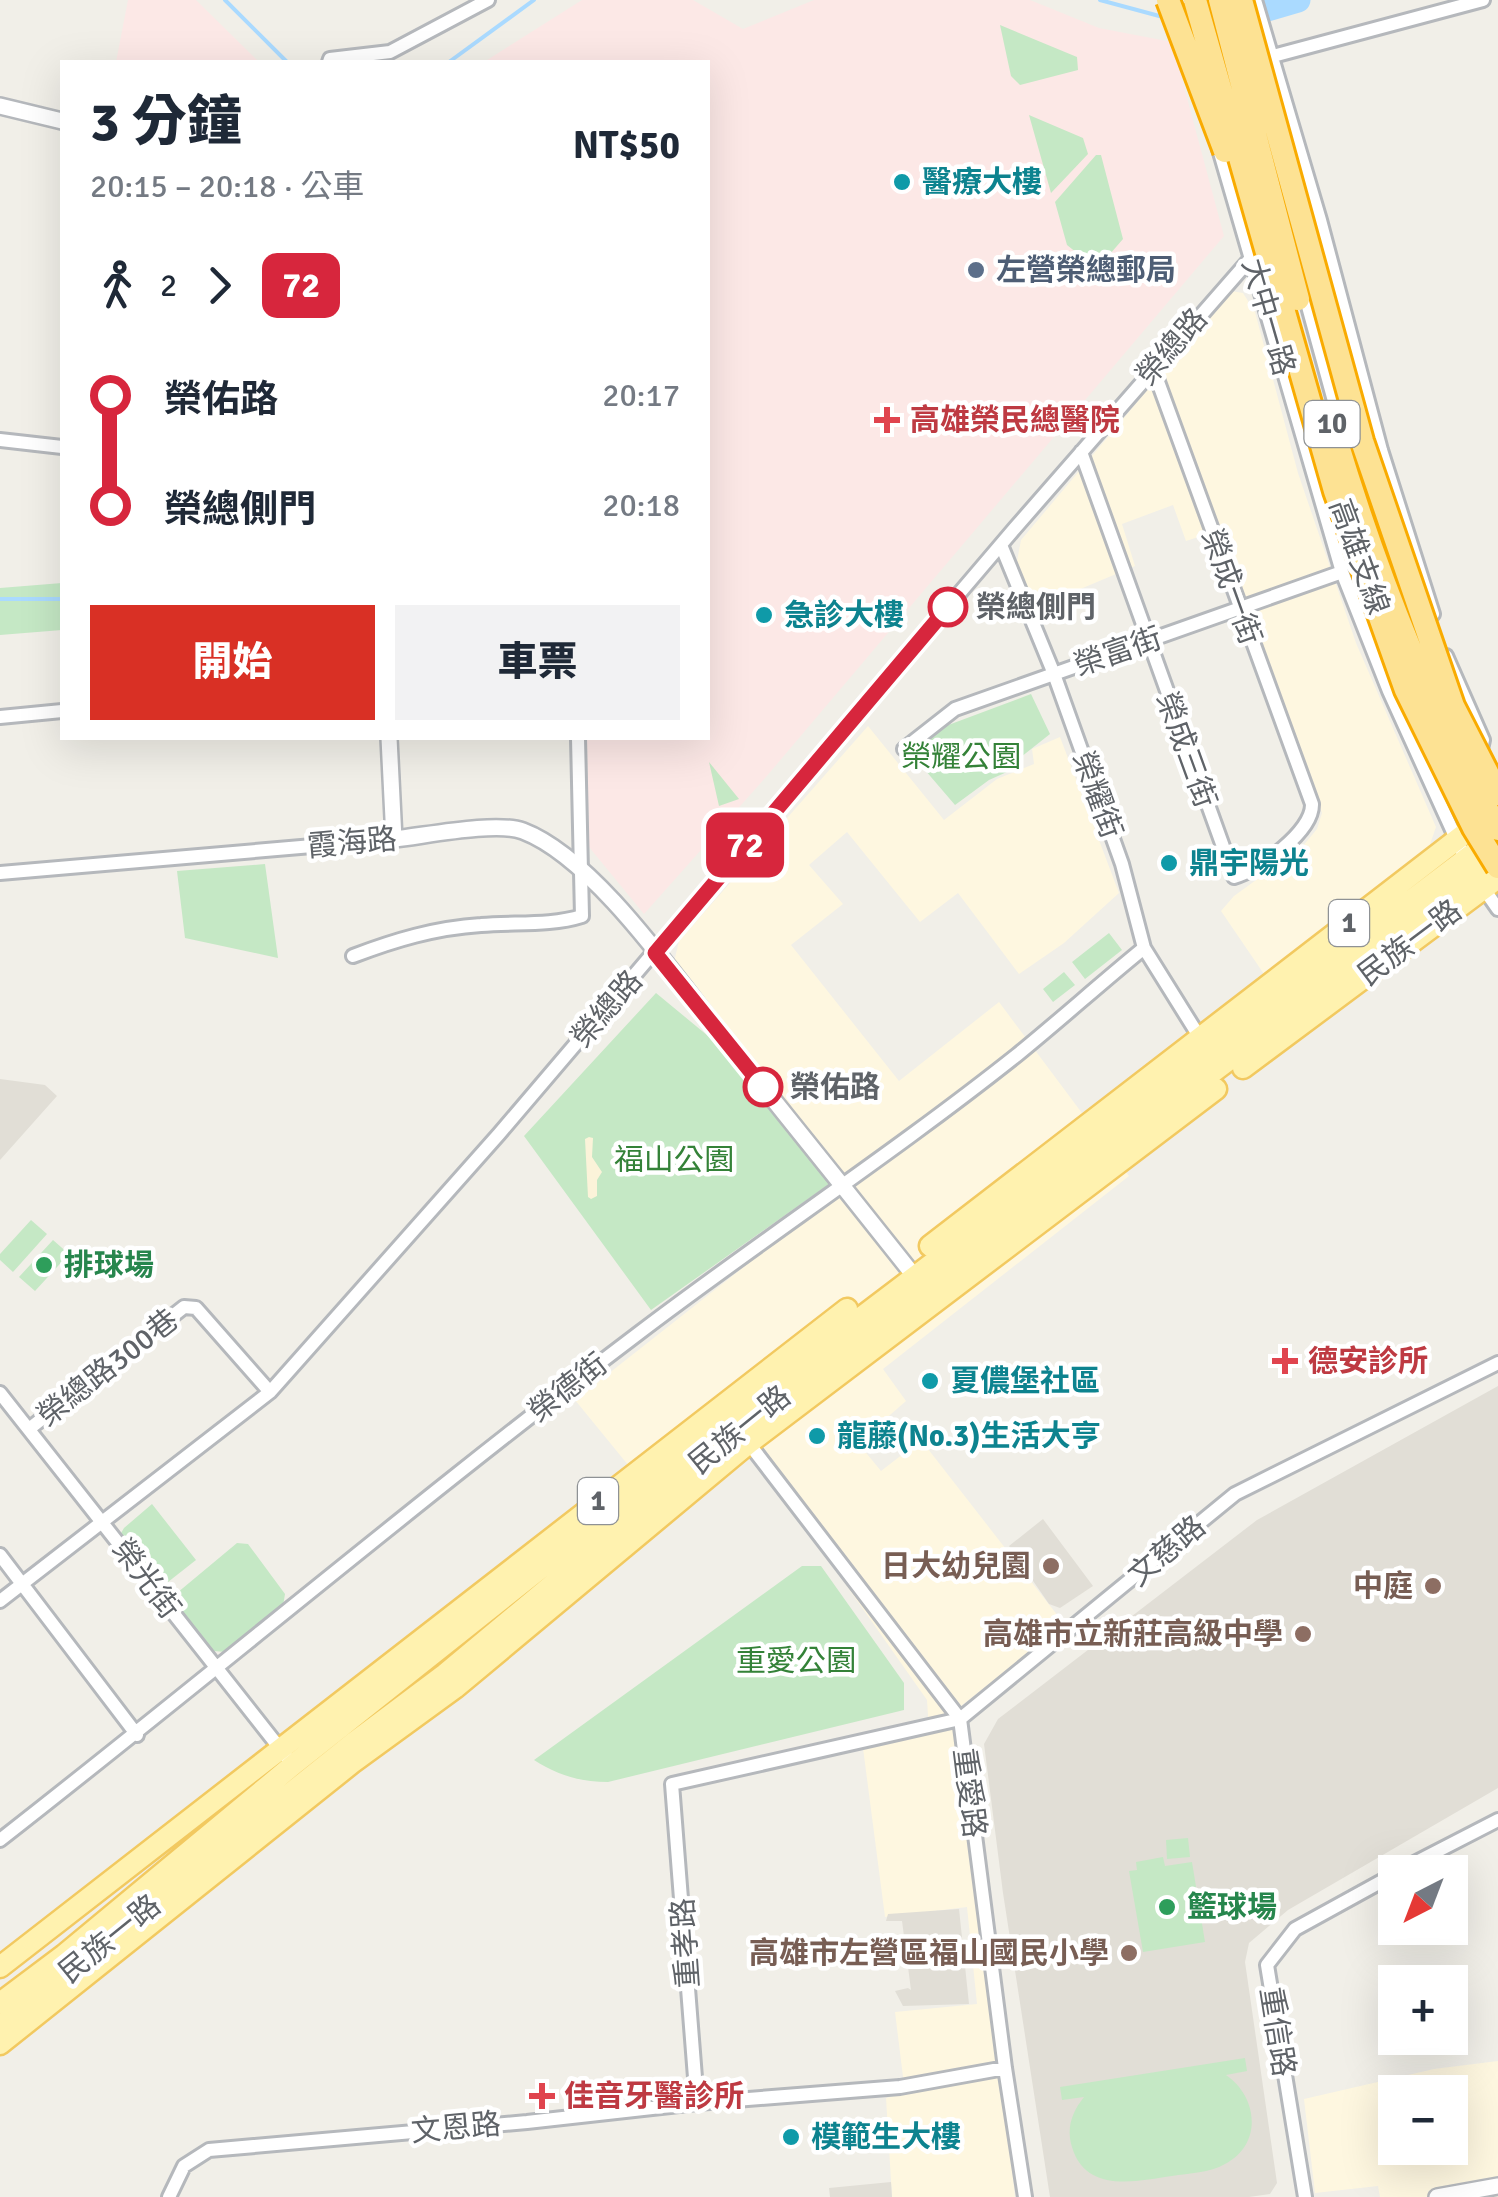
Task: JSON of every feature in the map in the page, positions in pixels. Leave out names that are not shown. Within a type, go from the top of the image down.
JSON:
[{"type":"highway","points":[[1168,0],[1295,342]]},
{"type":"highway","points":[[1241,0],[1362,441],[1453,706],[1498,794]]},
{"type":"highway","points":[[1210,2],[1244,46],[1259,93],[1362,481],[1420,630],[1484,754]]},
{"type":"highway","name":"高雄支線","points":[[1210,2],[1334,491],[1406,690],[1478,864],[1498,867]]},
{"type":"highway","name":"高雄支線","points":[[1210,2],[1362,520],[1423,680],[1460,764],[1498,832]]},
{"type":"main road","name":"民族一路","points":[[1478,864],[1498,807]]},
{"type":"main road","name":"民族一路","points":[[0,2026],[352,1743],[444,1674],[734,1424],[1478,864],[1498,832]]},
{"type":"main road","name":"民族一路","points":[[0,1968],[734,1424],[1478,864],[1498,857]]},
{"type":"main road","name":"民族一路","points":[[0,2044],[352,1763],[456,1688],[734,1424]]},
{"type":"main road","name":"民族一路","points":[[0,2004],[64,1955],[286,1757]]},
{"type":"street","points":[[330,60],[390,52],[488,0]]},
{"type":"street","name":"大中一路","points":[[1179,0],[1342,572],[1424,766],[1498,909]]},
{"type":"street","name":"大中一路","points":[[1255,0],[1380,450],[1447,657],[1483,740],[1484,754],[1498,776]]},
{"type":"street","points":[[1273,56],[1483,0]]},
{"type":"street","name":"大中一路","points":[[1210,2],[1270,244]]},
{"type":"street","points":[[0,106],[60,121]]},
{"type":"street","points":[[1207,108],[1236,118]]},
{"type":"street","name":"大中一路","points":[[1236,118],[1286,232],[1357,484],[1428,674],[1464,743],[1484,754]]},
{"type":"street","name":"大中一路","points":[[1286,232],[1301,156]]},
{"type":"street","name":"榮總路","points":[[0,1601],[270,1392],[655,953],[1153,368],[1251,258],[1286,232]]},
{"type":"street","name":"榮成一街","points":[[1153,368],[1312,804],[1312,814],[1297,834],[1262,864],[1234,878]]},
{"type":"street","points":[[0,440],[60,447]]},
{"type":"street","name":"榮成三街","points":[[1081,452],[1146,642],[1234,878]]},
{"type":"street","name":"榮耀街","points":[[1001,546],[1054,674],[1122,864],[1144,948],[1215,1060]]},
{"type":"street","name":"榮富街","points":[[904,749],[955,709],[1342,572]]},
{"type":"street","points":[[0,717],[60,711]]},
{"type":"street","points":[[388,740],[394,839]]},
{"type":"street","points":[[353,956],[413,934],[582,916],[578,740]]},
{"type":"street","points":[[1424,766],[1456,792],[1480,780],[1484,754]]},
{"type":"street","name":"霞海路","points":[[0,873],[481,829],[519,830],[555,847],[581,867],[655,953]]},
{"type":"street","name":"榮德街","points":[[0,1840],[137,1734],[303,1595],[639,1333],[1018,1054],[1144,948]]},
{"type":"street","points":[[655,953],[919,1282]]},
{"type":"street","name":"榮總路300巷","points":[[29,1430],[184,1308],[196,1308],[270,1392]]},
{"type":"street","name":"文慈路","points":[[672,1784],[960,1720],[1235,1494],[1498,1363]]},
{"type":"street","name":"榮光街","points":[[0,1393],[286,1757]]},
{"type":"street","name":"重愛路","points":[[734,1424],[960,1720],[1004,2068],[1025,2197]]},
{"type":"street","points":[[0,1555],[137,1734]]},
{"type":"street","name":"重孝路","points":[[672,1784],[697,2102]]},
{"type":"street","name":"重信路","points":[[1431,1855],[1498,1820]]},
{"type":"street","name":"重信路","points":[[1305,2197],[1267,1964],[1295,1930],[1378,1883]]},
{"type":"street","name":"文恩路","points":[[169,2197],[184,2166],[209,2150],[527,2122],[697,2102],[900,2087],[1004,2068]]},
{"type":"street","points":[[1437,2197],[1498,2186]]},
{"type":"shaded area","points":[[128,0],[196,0],[257,60],[116,60]]},
{"type":"shaded area","name":"高雄榮民總醫院","points":[[582,0],[693,0],[743,29],[814,0],[1030,0],[1099,28],[1172,42],[1224,236],[766,777],[644,914],[589,847],[587,740],[710,740],[710,60],[487,60]]},
{"type":"shaded area","points":[[1231,291],[1243,293],[1255,312],[1298,473],[1356,643],[1436,827],[1427,853],[1266,977],[1221,911],[1234,896],[1302,847],[1317,829],[1322,813],[1217,531],[1186,541],[1173,505],[1122,524],[1135,566],[1033,609],[1017,561],[1021,540]]},
{"type":"shaded area","points":[[868,726],[944,820],[997,779],[1034,764],[1032,749],[1060,737],[1119,893],[1064,943],[1019,974],[958,893],[920,922],[847,832],[809,865],[843,904],[791,945],[899,1081],[999,1002],[1129,1176],[883,1369],[906,1401],[858,1443],[881,1471],[921,1440],[1065,1625],[962,1705],[1015,2197],[892,2197],[886,2098],[905,2093],[895,2012],[977,2004],[967,1907],[885,1917],[863,1748],[929,1731],[927,1700],[808,1531],[728,1430],[651,1493],[575,1400],[839,1192],[674,962],[679,941]]},
{"type":"shaded area","points":[[0,1079],[45,1085],[57,1096],[0,1160]]},
{"type":"shaded area","points":[[1498,1386],[1498,1788],[1288,1910],[1249,1943],[1245,1962],[1277,2183],[1270,2194],[1050,2197],[984,1744],[998,1719],[1257,1520]]},
{"type":"shaded area","name":"日大幼兒園","points":[[1043,1519],[1093,1586],[1060,1608],[1049,1604],[1009,1546]]},
{"type":"shaded area","points":[[959,1909],[969,2004],[903,2006],[895,1991],[911,1990],[902,1921],[886,1921],[888,1914]]},
{"type":"shaded area","points":[[1498,2061],[1498,2197],[1380,2197],[1378,2186],[1315,2193],[1304,2099],[1378,2082],[1378,2165],[1468,2165],[1468,2075],[1408,2075]]},
{"type":"shaded area","points":[[891,2182],[892,2197],[830,2197],[829,2188]]},
{"type":"green space","points":[[1000,25],[1077,57],[1078,70],[1020,85],[1011,76]]},
{"type":"green space","points":[[1029,115],[1083,138],[1088,154],[1051,193]]},
{"type":"green space","points":[[1096,155],[1101,155],[1123,239],[1097,269],[1067,245],[1055,202]]},
{"type":"green space","points":[[60,583],[60,630],[0,635],[0,588]]},
{"type":"green space","name":"榮耀公園","points":[[1031,694],[1050,734],[1021,757],[1020,766],[989,780],[955,805],[913,756],[943,727]]},
{"type":"green space","points":[[709,762],[739,799],[719,806]]},
{"type":"green space","points":[[265,864],[278,958],[185,938],[177,871]]},
{"type":"green space","points":[[1109,933],[1122,950],[1085,979],[1072,962]]},
{"type":"green space","points":[[1064,972],[1075,985],[1053,1002],[1043,989]]},
{"type":"green space","name":"福山公園","points":[[656,993],[719,1045],[832,1182],[651,1310],[524,1136]]},
{"type":"green space","name":"排球場","points":[[31,1220],[47,1234],[13,1272],[0,1260],[0,1254]]},
{"type":"green space","name":"排球場","points":[[53,1240],[69,1254],[35,1291],[19,1277]]},
{"type":"green space","points":[[152,1504],[196,1560],[168,1582],[157,1583],[120,1535]]},
{"type":"green space","points":[[237,1543],[248,1544],[285,1594],[283,1606],[226,1652],[213,1651],[173,1602],[177,1593]]},
{"type":"green space","name":"重愛公園","points":[[802,1566],[821,1566],[904,1683],[904,1710],[608,1782],[569,1777],[534,1760]]},
{"type":"green space","points":[[1188,1838],[1190,1857],[1167,1859],[1166,1840]]},
{"type":"green space","name":"籃球場","points":[[1163,1857],[1165,1866],[1192,1862],[1205,1942],[1143,1952],[1129,1871],[1137,1870],[1136,1862]]},
{"type":"green space","points":[[1245,2058],[1247,2071],[1226,2075],[1245,2095],[1252,2120],[1250,2133],[1246,2145],[1225,2164],[1199,2172],[1114,2181],[1088,2172],[1079,2162],[1070,2140],[1070,2127],[1084,2097],[1062,2100],[1060,2087]]},
{"type":"sand","points":[[593,1138],[592,1157],[602,1172],[597,1180],[597,1196],[591,1199],[585,1139]]},
{"type":"waterway","points":[[225,0],[285,60]]},
{"type":"waterway","points":[[452,60],[534,0]]},
{"type":"waterway","points":[[1100,0],[1163,17]]},
{"type":"waterway","points":[[1234,19],[1298,0]]},
{"type":"waterway","points":[[0,599],[60,599]]},
{"type":"bus line","name":"72","points":[[763,1087],[655,953],[948,607]]},
{"type":"place","name":"醫療大樓","points":[[902,182]]},
{"type":"place","name":"左營榮總郵局","points":[[976,270]]},
{"type":"place","name":"高雄榮民總醫院","points":[[887,420]]},
{"type":"place","name":"榮總側門","points":[[948,607]]},
{"type":"place","name":"急診大樓","points":[[764,615]]},
{"type":"place","name":"鼎宇陽光","points":[[1169,863]]},
{"type":"place","name":"榮佑路","points":[[763,1087]]},
{"type":"place","name":"排球場","points":[[44,1265]]},
{"type":"place","name":"德安診所","points":[[1285,1361]]},
{"type":"place","name":"夏儂堡社區","points":[[930,1381]]},
{"type":"place","name":"龍藤(No.3)生活大亨","points":[[817,1436]]},
{"type":"place","name":"日大幼兒園","points":[[1051,1566]]},
{"type":"place","name":"中庭","points":[[1433,1586]]},
{"type":"place","name":"高雄市立新莊高級中學","points":[[1303,1634]]},
{"type":"place","name":"籃球場","points":[[1167,1907]]},
{"type":"place","name":"高雄市左營區福山國民小學","points":[[1129,1953]]},
{"type":"place","name":"佳音牙醫診所","points":[[542,2096]]},
{"type":"place","name":"模範生大樓","points":[[791,2137]]}]
